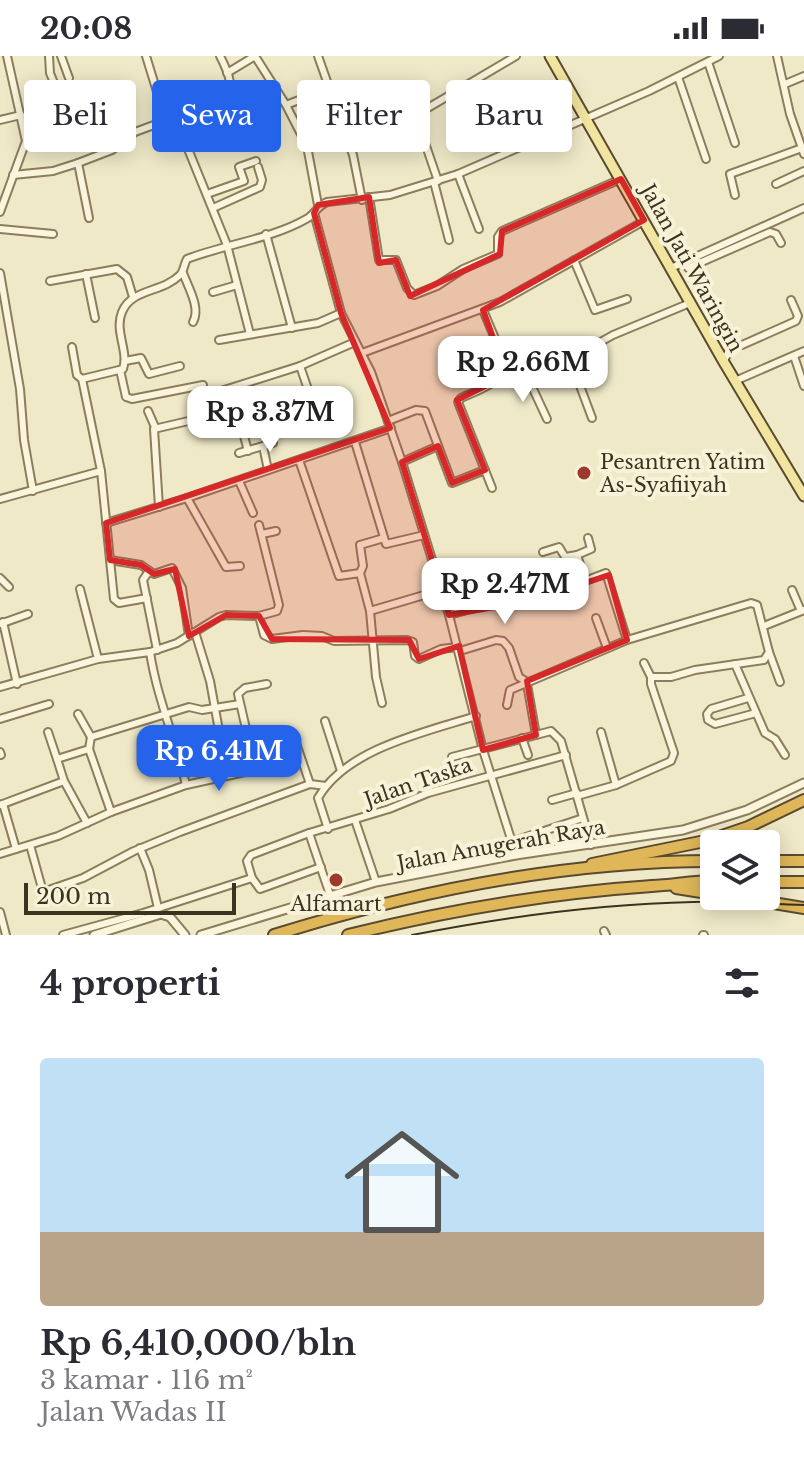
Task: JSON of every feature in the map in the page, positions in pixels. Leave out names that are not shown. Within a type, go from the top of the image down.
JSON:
[{"type":"highway","points":[[567,871],[610,859],[710,840],[748,827],[804,800]]},
{"type":"highway","points":[[780,861],[804,861]]},
{"type":"highway","points":[[274,935],[421,896],[567,871],[700,862]]},
{"type":"highway","points":[[348,935],[425,916],[516,900],[579,891],[700,882]]},
{"type":"highway","points":[[780,882],[804,882]]},
{"type":"highway","points":[[659,886],[700,892]]},
{"type":"highway","points":[[780,904],[804,908]]},
{"type":"main road","name":"Jalan Jati Waringin","points":[[550,56],[804,496]]},
{"type":"street","points":[[0,212],[26,141],[7,56]]},
{"type":"street","points":[[49,56],[53,80]]},
{"type":"street","points":[[61,56],[69,78]]},
{"type":"street","points":[[146,56],[153,80]]},
{"type":"street","points":[[220,56],[228,80]]},
{"type":"street","points":[[193,322],[197,316],[183,273],[187,259],[308,218],[318,205],[307,146],[255,56],[227,73]]},
{"type":"street","points":[[318,56],[327,80]]},
{"type":"street","points":[[449,240],[425,143],[421,112],[516,56]]},
{"type":"street","points":[[318,205],[390,195],[458,174],[719,56]]},
{"type":"street","points":[[735,195],[730,174],[803,151],[790,114],[777,56]]},
{"type":"street","points":[[708,62],[735,143]]},
{"type":"street","points":[[785,84],[804,76]]},
{"type":"street","points":[[678,77],[706,159]]},
{"type":"street","points":[[286,105],[297,101]]},
{"type":"street","points":[[0,120],[21,115]]},
{"type":"street","points":[[13,175],[53,171],[78,163],[112,150],[135,132],[152,126]]},
{"type":"street","points":[[190,152],[227,245],[250,334]]},
{"type":"street","points":[[352,152],[379,260],[396,260],[407,288],[414,295],[498,254],[498,237],[502,231],[621,179]]},
{"type":"street","points":[[78,163],[89,218]]},
{"type":"street","points":[[207,194],[244,181],[239,167],[257,164],[262,180],[260,187],[213,208]]},
{"type":"street","points":[[776,184],[804,171]]},
{"type":"street","points":[[458,174],[479,229]]},
{"type":"street","points":[[671,268],[804,208]]},
{"type":"street","points":[[314,213],[341,313],[362,353],[402,462],[459,649],[483,750],[516,855]]},
{"type":"street","points":[[362,353],[483,310],[519,293],[644,220]]},
{"type":"street","points":[[0,229],[53,234]]},
{"type":"street","points":[[688,268],[770,232],[776,234],[781,243]]},
{"type":"street","points":[[266,234],[292,328]]},
{"type":"street","points":[[574,260],[595,310],[627,299]]},
{"type":"street","points":[[50,281],[117,269],[123,271],[133,297]]},
{"type":"street","points":[[0,273],[20,389],[24,440],[33,491]]},
{"type":"street","points":[[82,379],[124,367],[120,316],[133,297],[164,287],[183,273]]},
{"type":"street","points":[[86,274],[95,318]]},
{"type":"street","points":[[213,292],[237,285]]},
{"type":"street","points":[[724,361],[731,346],[742,345],[796,321],[798,316],[791,300]]},
{"type":"street","points":[[513,380],[570,359],[613,335],[690,303]]},
{"type":"street","points":[[483,310],[504,360],[504,368],[497,380],[458,402],[492,488]]},
{"type":"street","points":[[219,340],[318,323],[341,313]]},
{"type":"street","points":[[226,412],[221,391],[300,366],[355,342]]},
{"type":"street","points":[[72,347],[77,375],[82,379],[101,471],[113,592],[117,602],[147,598]]},
{"type":"street","points":[[735,381],[804,351]]},
{"type":"street","points":[[794,356],[804,386]]},
{"type":"street","points":[[125,361],[141,358],[149,374],[180,366]]},
{"type":"street","points":[[570,359],[592,418]]},
{"type":"street","points":[[300,366],[312,401]]},
{"type":"street","points":[[120,370],[125,394],[132,399],[203,385]]},
{"type":"street","points":[[527,376],[547,419]]},
{"type":"street","points":[[106,523],[355,442],[421,409],[427,415],[452,483],[485,470]]},
{"type":"street","points":[[148,411],[155,427],[153,439],[159,507]]},
{"type":"street","points":[[155,427],[214,415]]},
{"type":"street","points":[[241,425],[248,451]]},
{"type":"street","points":[[355,442],[388,545],[424,535]]},
{"type":"street","points":[[239,453],[273,443]]},
{"type":"street","points":[[263,446],[268,470]]},
{"type":"street","points":[[402,462],[438,446]]},
{"type":"street","points":[[299,460],[339,576],[360,573]]},
{"type":"street","points":[[0,499],[101,471]]},
{"type":"street","points":[[239,481],[253,513]]},
{"type":"street","points":[[187,498],[226,567],[232,569],[240,566]]},
{"type":"street","points":[[0,687],[98,659],[154,651],[226,615],[259,616],[277,611],[279,605],[259,525]]},
{"type":"street","points":[[262,534],[276,531]]},
{"type":"street","points":[[382,703],[376,677],[370,611],[360,573],[363,566],[360,545],[384,538]]},
{"type":"street","points":[[543,552],[559,547],[565,557],[577,555],[591,549],[588,538]]},
{"type":"street","points":[[577,555],[585,580]]},
{"type":"street","points":[[110,560],[141,565],[159,574],[167,569],[173,570],[182,588],[192,634],[216,708],[224,758]]},
{"type":"street","points":[[149,571],[143,580],[163,714],[175,743],[186,785]]},
{"type":"street","points":[[449,615],[485,605],[534,600],[608,574],[627,640]]},
{"type":"street","points":[[0,578],[9,587]]},
{"type":"street","points":[[80,589],[98,659]]},
{"type":"street","points":[[370,611],[441,590]]},
{"type":"street","points":[[764,626],[802,610],[792,590]]},
{"type":"street","points":[[507,705],[510,690],[607,648],[751,603],[758,607],[780,682]]},
{"type":"street","points":[[17,684],[2,623],[28,614]]},
{"type":"street","points":[[259,616],[264,635],[272,639],[303,635],[322,636],[334,641],[411,641],[415,656],[419,659],[441,649],[503,641],[509,648],[519,677],[527,683],[536,735]]},
{"type":"street","points":[[596,618],[607,648]]},
{"type":"street","points":[[651,677],[671,677],[695,670],[764,660],[769,652]]},
{"type":"street","points":[[552,800],[616,785],[674,758],[651,677],[644,663]]},
{"type":"street","points":[[735,664],[766,736],[775,739],[785,755]]},
{"type":"street","points":[[267,684],[238,694],[247,733],[267,731]]},
{"type":"street","points":[[748,698],[711,709],[707,714],[708,720],[715,724],[756,713]]},
{"type":"street","points":[[0,719],[49,704]]},
{"type":"street","points":[[91,737],[189,707],[202,710],[240,704]]},
{"type":"street","points":[[78,714],[91,737],[89,749],[111,812]]},
{"type":"street","points":[[30,845],[43,892],[93,874],[140,848],[319,783],[356,760],[394,744],[476,716]]},
{"type":"street","points":[[325,721],[341,771]]},
{"type":"street","points":[[48,732],[64,781],[87,823]]},
{"type":"street","points":[[452,757],[554,732],[566,755],[591,845]]},
{"type":"street","points":[[601,732],[616,785]]},
{"type":"street","points":[[522,738],[528,755]]},
{"type":"street","points":[[297,746],[319,783],[318,798],[328,829]]},
{"type":"street","points":[[57,759],[89,749]]},
{"type":"street","name":"Jalan Taska","points":[[252,878],[247,861],[251,855],[428,793],[566,755]]},
{"type":"street","points":[[0,854],[186,785],[245,772]]},
{"type":"street","points":[[16,849],[2,805],[64,781]]},
{"type":"street","name":"Jalan Anugerah Raya","points":[[201,935],[376,882],[516,855],[656,835],[710,822],[747,810],[804,783]]},
{"type":"street","points":[[511,842],[583,818]]},
{"type":"street","name":"Jalan Taska","points":[[355,820],[376,882]]},
{"type":"street","points":[[309,833],[330,895]]},
{"type":"street","points":[[140,848],[158,908]]},
{"type":"street","points":[[63,935],[252,878],[262,889],[321,867]]},
{"type":"street","points":[[0,912],[4,931]]},
{"type":"street","points":[[94,935],[161,914],[170,917],[185,935]]},
{"type":"highlighted area","points":[[621,179],[644,220],[483,310],[504,368],[497,380],[457,400],[485,470],[452,483],[438,446],[402,462],[449,615],[534,600],[609,575],[627,640],[527,681],[536,735],[483,750],[459,646],[419,659],[409,640],[272,639],[259,616],[226,615],[189,636],[175,569],[154,574],[141,565],[110,560],[106,523],[390,428],[341,313],[314,213],[318,205],[369,197],[379,263],[396,260],[410,296],[500,254],[502,231]]},
{"type":"tram line","points":[[412,935],[517,917],[622,905],[707,902],[804,905]]},
{"type":"place","name":"Pesantren Yatim As-Syafiiyah","points":[[584,473]]},
{"type":"place","name":"Alfamart","points":[[336,880]]}]
